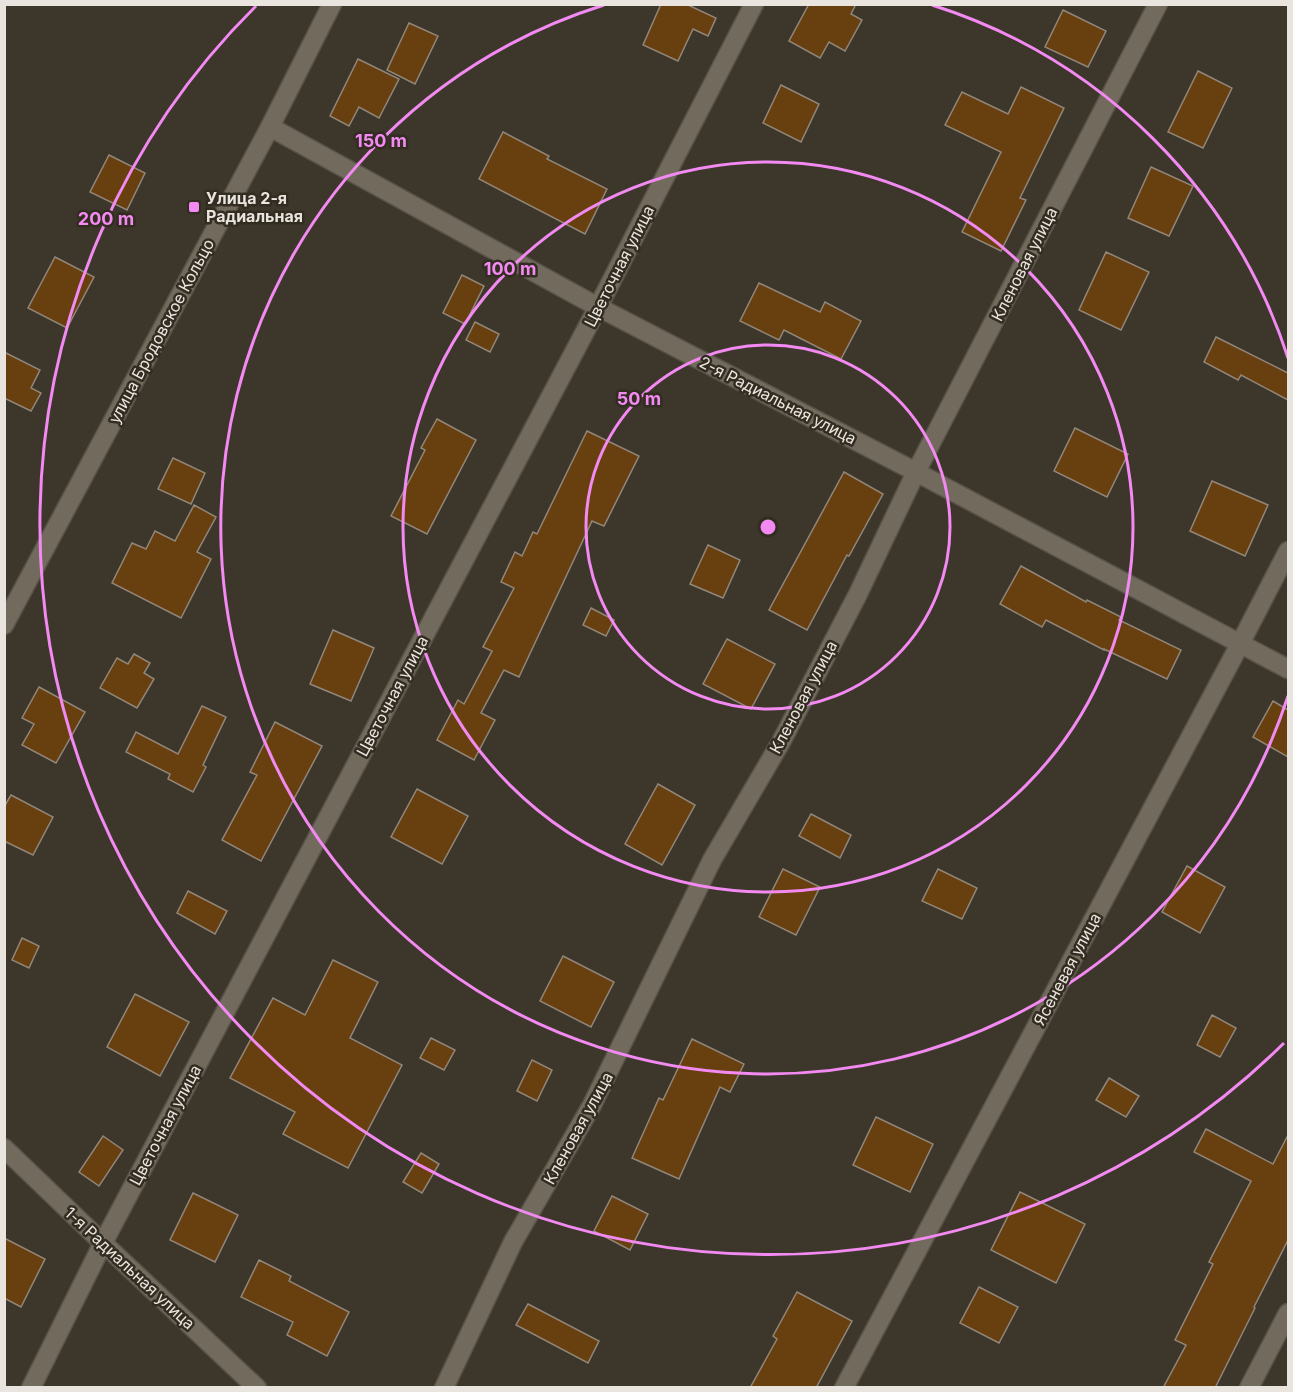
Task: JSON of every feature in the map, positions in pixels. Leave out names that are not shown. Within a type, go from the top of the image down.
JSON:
[{"type":"street","name":"улица Бродовское Кольцо","points":[[4,625],[270,127],[332,4]]},
{"type":"street","name":"Цветочная улица","points":[[31,1388],[103,1243],[597,307],[754,4]]},
{"type":"street","name":"Кленовая улица","points":[[444,1388],[513,1242],[592,1105],[712,860],[803,700],[858,594],[916,472],[1158,4]]},
{"type":"street","name":"2-я Радиальная улица","points":[[270,127],[597,307],[916,472],[1288,669]]},
{"type":"street","name":"Ясеневая улица","points":[[844,1388],[1288,551]]},
{"type":"street","name":"1-я Радиальная улица","points":[[4,1148],[257,1388]]},
{"type":"street","points":[[1249,1388],[1288,1313]]},
{"type":"building","points":[[661,4],[686,4],[716,18],[708,36],[693,29],[678,61],[643,45]]},
{"type":"building","points":[[809,4],[856,4],[851,14],[862,20],[845,51],[829,42],[820,58],[789,41]]},
{"type":"building","points":[[1063,10],[1106,31],[1088,67],[1045,47]]},
{"type":"building","points":[[409,23],[438,36],[415,84],[387,70]]},
{"type":"building","points":[[358,59],[399,79],[379,118],[359,107],[349,126],[330,116]]},
{"type":"building","points":[[1198,71],[1232,88],[1203,148],[1168,132]]},
{"type":"building","points":[[781,85],[819,104],[801,142],[763,123]]},
{"type":"building","points":[[1021,87],[1064,108],[1020,198],[1026,200],[1001,251],[962,232],[1001,152],[945,125],[962,92],[1008,114]]},
{"type":"building","points":[[503,132],[549,156],[547,159],[607,189],[585,234],[479,179]]},
{"type":"building","points":[[109,155],[145,173],[127,210],[90,192]]},
{"type":"building","points":[[1151,167],[1193,186],[1169,236],[1128,218]]},
{"type":"building","points":[[1106,252],[1149,272],[1121,330],[1079,310]]},
{"type":"building","points":[[55,257],[94,277],[67,328],[28,308]]},
{"type":"building","points":[[462,275],[484,286],[465,324],[443,313]]},
{"type":"building","points":[[759,283],[820,312],[825,302],[861,321],[841,359],[784,330],[779,340],[740,321]]},
{"type":"building","points":[[475,322],[499,334],[490,352],[466,340]]},
{"type":"building","points":[[1216,337],[1288,373],[1288,400],[1241,375],[1238,380],[1204,362]]},
{"type":"building","points":[[4,352],[40,370],[31,388],[41,393],[31,411],[4,398]]},
{"type":"building","points":[[437,419],[476,440],[427,534],[391,516],[425,450],[421,448]]},
{"type":"building","points":[[1075,428],[1128,454],[1107,497],[1054,471]]},
{"type":"building","points":[[587,431],[639,456],[604,526],[592,521],[519,677],[504,670],[481,713],[495,720],[474,760],[437,740],[458,700],[464,704],[492,651],[483,647],[514,588],[501,582],[515,552],[522,556],[533,532],[537,534]]},
{"type":"building","points":[[173,458],[205,473],[191,504],[158,489]]},
{"type":"building","points":[[844,472],[883,494],[807,630],[769,610]]},
{"type":"building","points":[[1212,481],[1268,505],[1245,556],[1190,531]]},
{"type":"building","points":[[194,505],[216,517],[197,552],[211,559],[181,618],[112,583],[132,543],[146,549],[155,531],[175,541]]},
{"type":"building","points":[[708,545],[740,560],[723,598],[690,584]]},
{"type":"building","points":[[1021,566],[1086,602],[1087,600],[1121,617],[1119,620],[1181,650],[1167,679],[1046,620],[1042,627],[1000,604]]},
{"type":"building","points":[[591,608],[614,620],[606,636],[583,625]]},
{"type":"building","points":[[333,630],[374,648],[351,701],[310,684]]},
{"type":"building","points":[[727,639],[775,664],[751,709],[703,684]]},
{"type":"building","points":[[134,654],[150,663],[144,673],[154,679],[137,708],[100,688],[117,658],[128,664]]},
{"type":"building","points":[[39,687],[85,712],[56,763],[22,745],[34,724],[22,718]]},
{"type":"building","points":[[1273,701],[1288,710],[1288,757],[1253,737]]},
{"type":"building","points":[[202,706],[226,717],[203,765],[206,767],[193,792],[168,779],[170,774],[126,752],[136,732],[178,754]]},
{"type":"building","points":[[275,722],[322,746],[261,861],[222,840],[257,775],[250,772]]},
{"type":"building","points":[[658,784],[695,805],[662,865],[625,844]]},
{"type":"building","points":[[417,789],[468,816],[442,864],[391,837]]},
{"type":"building","points":[[11,795],[53,817],[33,855],[4,841],[4,807]]},
{"type":"building","points":[[811,814],[851,835],[840,858],[799,836]]},
{"type":"building","points":[[1187,866],[1225,887],[1200,933],[1162,912]]},
{"type":"building","points":[[783,869],[820,887],[796,935],[759,917]]},
{"type":"building","points":[[938,869],[977,888],[962,919],[922,901]]},
{"type":"building","points":[[188,891],[227,911],[215,934],[177,913]]},
{"type":"building","points":[[22,938],[39,946],[29,968],[12,960]]},
{"type":"building","points":[[563,956],[614,982],[591,1027],[540,1001]]},
{"type":"building","points":[[333,960],[378,982],[350,1038],[402,1065],[348,1168],[283,1134],[295,1112],[230,1078],[273,998],[305,1015]]},
{"type":"building","points":[[135,994],[189,1022],[160,1076],[107,1047]]},
{"type":"building","points":[[1212,1015],[1236,1028],[1220,1057],[1197,1045]]},
{"type":"building","points":[[431,1038],[455,1050],[444,1070],[420,1058]]},
{"type":"building","points":[[692,1039],[744,1064],[730,1092],[720,1087],[679,1179],[632,1158],[659,1098],[663,1100]]},
{"type":"building","points":[[532,1060],[552,1070],[537,1101],[517,1091]]},
{"type":"building","points":[[1109,1078],[1139,1096],[1126,1117],[1096,1100]]},
{"type":"building","points":[[876,1117],[933,1144],[910,1192],[853,1165]]},
{"type":"building","points":[[1206,1129],[1273,1164],[1288,1135],[1288,1240],[1215,1388],[1163,1388],[1186,1345],[1175,1340],[1213,1264],[1209,1262],[1251,1181],[1194,1152]]},
{"type":"building","points":[[103,1136],[123,1150],[99,1186],[79,1172]]},
{"type":"building","points":[[421,1153],[439,1164],[422,1193],[403,1182]]},
{"type":"building","points":[[1020,1192],[1085,1224],[1056,1283],[991,1250]]},
{"type":"building","points":[[193,1193],[238,1215],[215,1262],[170,1240]]},
{"type":"building","points":[[612,1196],[648,1214],[630,1250],[594,1231]]},
{"type":"building","points":[[4,1238],[45,1259],[21,1307],[4,1298]]},
{"type":"building","points":[[259,1260],[291,1276],[289,1281],[349,1312],[327,1356],[287,1335],[293,1322],[241,1297]]},
{"type":"building","points":[[979,1287],[1018,1307],[999,1343],[960,1323]]},
{"type":"building","points":[[797,1292],[852,1321],[816,1388],[750,1388],[777,1339],[773,1336]]},
{"type":"building","points":[[528,1304],[599,1341],[588,1363],[516,1325]]},
{"type":"place","name":"Улица 2-я Радиальная","points":[[194,207]]}]
